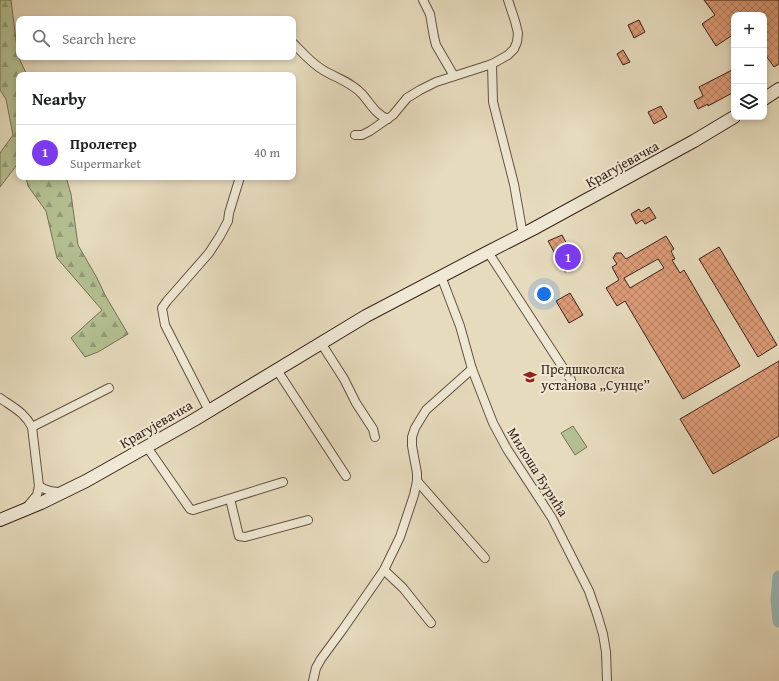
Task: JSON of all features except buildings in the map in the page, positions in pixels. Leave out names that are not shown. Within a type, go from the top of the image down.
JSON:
[{"type":"main road","points":[[767,97],[779,89]]},
{"type":"main road","name":"Крагујевачка","points":[[0,520],[24,511],[65,492],[147,447],[366,316],[523,235],[694,141],[731,119]]},
{"type":"street","points":[[423,0],[430,14],[436,45],[454,76]]},
{"type":"street","points":[[355,135],[362,135],[370,131],[393,116],[407,98],[436,82],[492,64],[508,56],[517,42],[518,33],[508,0]]},
{"type":"street","points":[[296,46],[313,64],[354,86],[379,115],[388,119]]},
{"type":"street","points":[[492,64],[494,102],[514,184],[523,235]]},
{"type":"street","points":[[209,411],[168,330],[162,308],[209,253],[220,236],[228,221],[239,180]]},
{"type":"street","points":[[488,252],[571,380]]},
{"type":"street","name":"Милоша Ђурића","points":[[441,276],[460,326],[472,369],[493,423],[507,449],[552,518],[589,591],[603,634],[606,652],[607,681]]},
{"type":"street","points":[[321,343],[373,429],[375,437]]},
{"type":"street","points":[[313,681],[316,668],[321,659],[384,570],[400,537],[417,481],[417,472],[412,446],[412,437],[415,428],[426,410],[472,369]]},
{"type":"street","points":[[277,370],[346,476]]},
{"type":"street","points":[[32,427],[109,388]]},
{"type":"street","points":[[0,398],[23,413],[29,420],[32,427],[39,486],[37,495],[24,511]]},
{"type":"street","points":[[147,447],[190,509],[193,510],[283,482]]},
{"type":"street","points":[[417,481],[485,558]]},
{"type":"street","points":[[39,486],[48,491],[65,492]]},
{"type":"street","points":[[230,499],[239,536],[245,537],[308,520]]},
{"type":"street","points":[[384,570],[403,588],[431,623]]},
{"type":"green space","points":[[0,0],[11,0],[16,40],[16,60],[20,60],[26,72],[16,72],[16,166],[0,187],[0,153],[13,135],[6,99],[0,90]]},
{"type":"green space","points":[[27,180],[67,180],[71,194],[78,245],[128,334],[98,352],[85,357],[71,338],[102,310],[57,258],[46,211],[28,186]]},
{"type":"green space","points":[[573,426],[587,447],[575,455],[561,433]]},
{"type":"waterway","points":[[779,577],[777,599],[779,621]]},
{"type":"place","name":"Пролетер","points":[[568,257]]},
{"type":"place","name":"Предшколска установа „Сунце”","points":[[530,377]]}]
